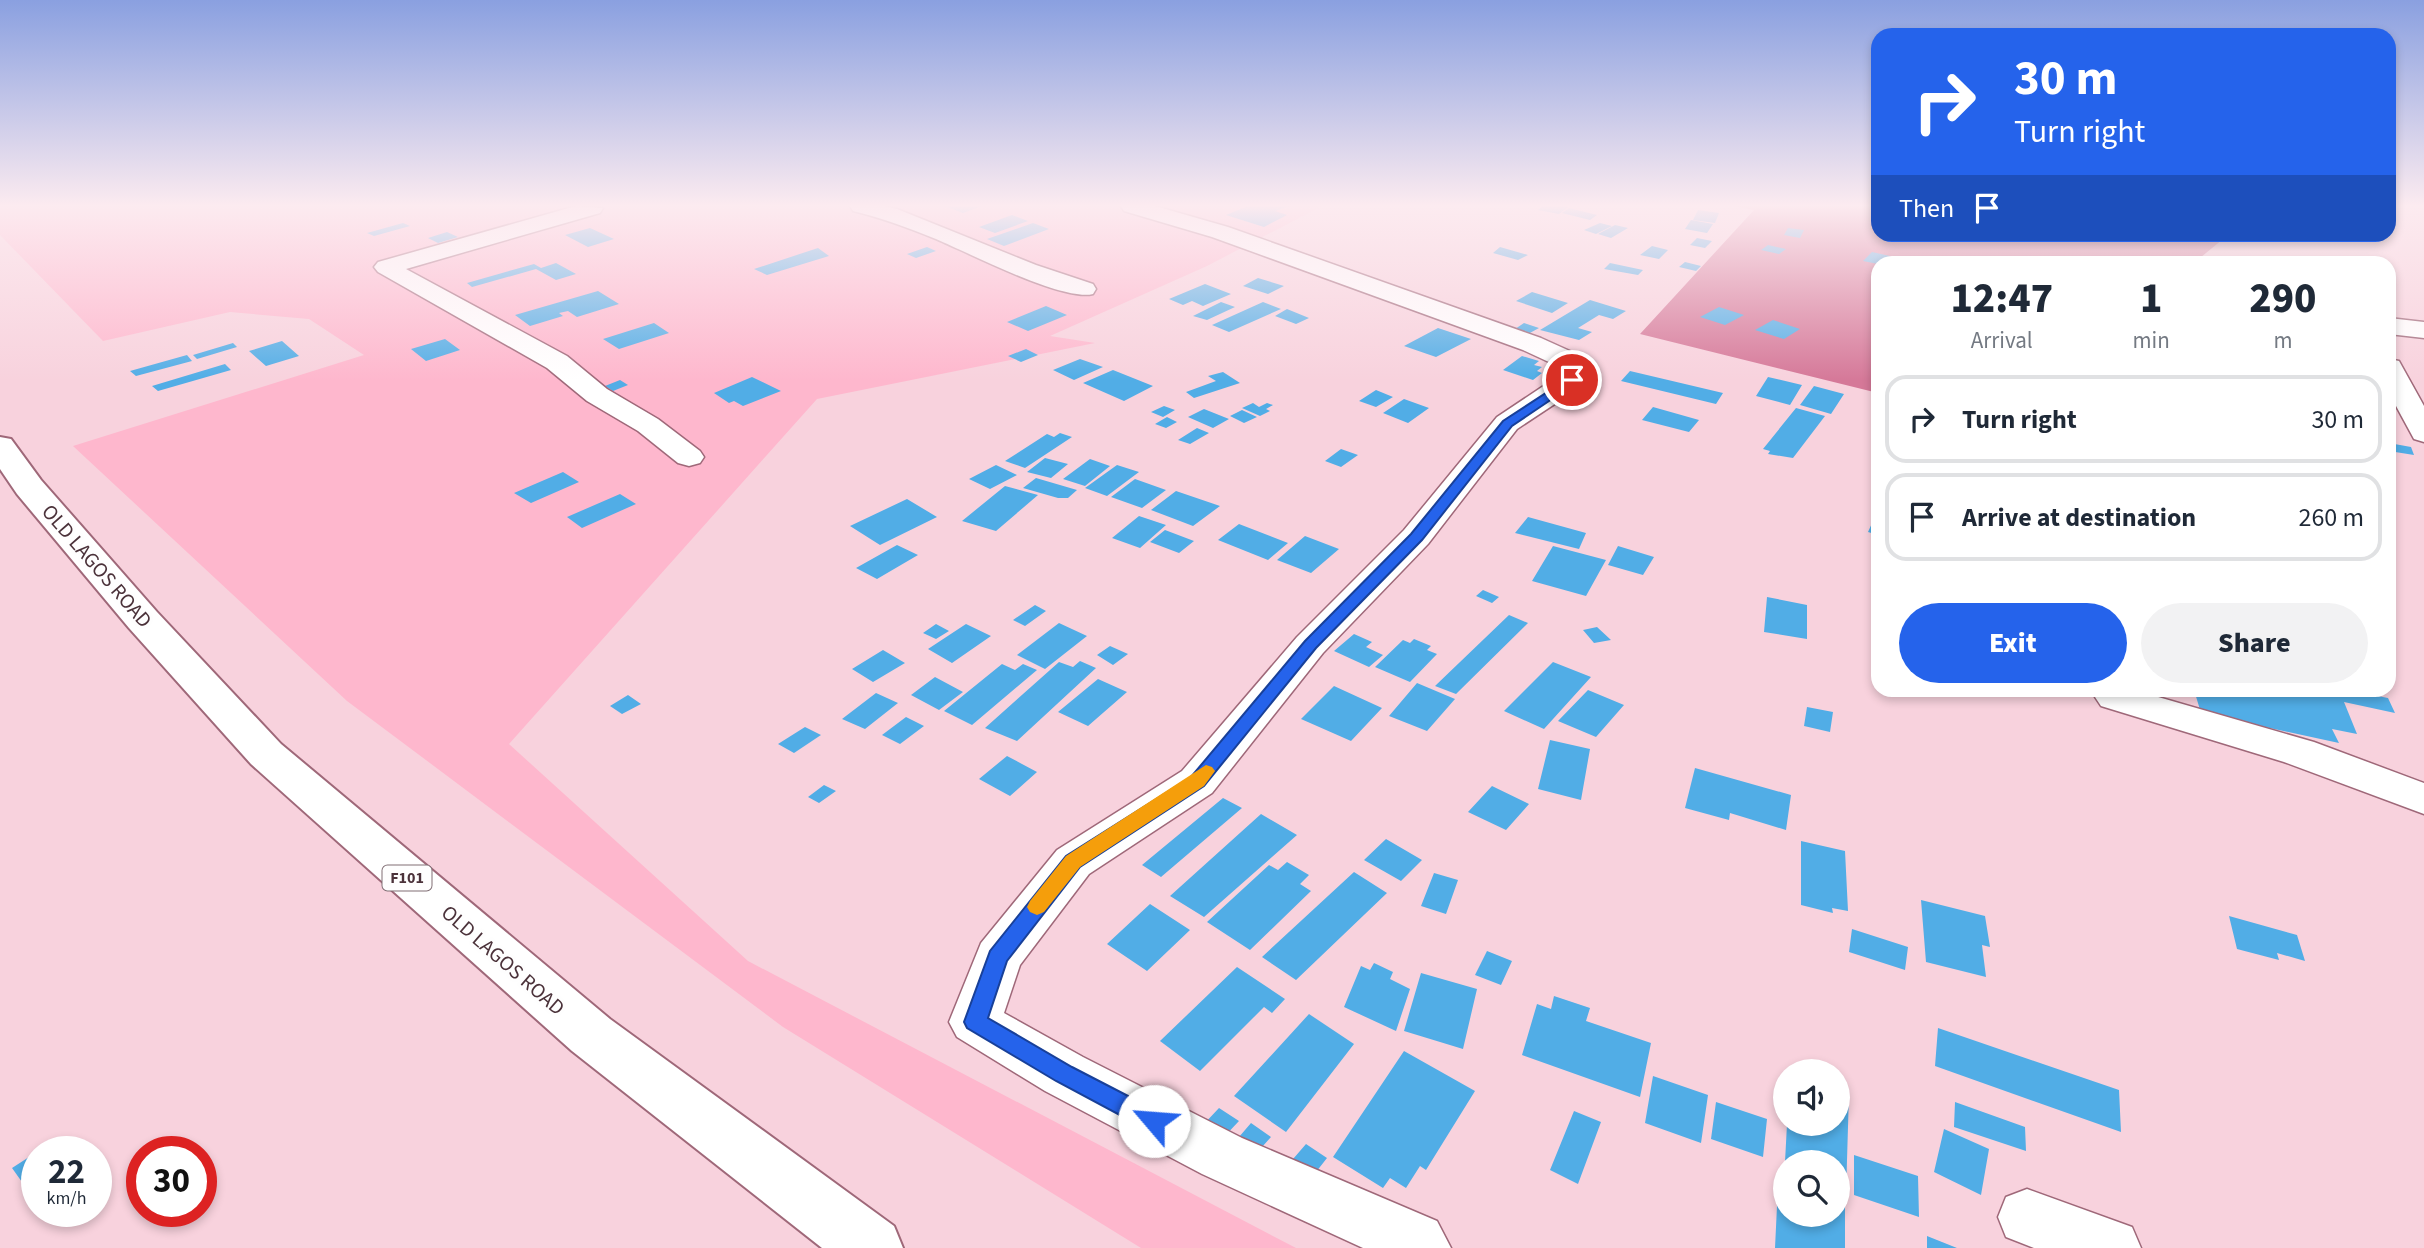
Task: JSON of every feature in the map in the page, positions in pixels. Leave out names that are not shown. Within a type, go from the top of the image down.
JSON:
[{"type":"main road","name":"OLD LAGOS ROAD","points":[[0,446],[29,487],[125,600],[266,754],[591,1035],[872,1248]]},
{"type":"street","points":[[396,264],[386,267],[556,362],[597,396],[648,425],[689,457]]},
{"type":"street","points":[[1010,264],[1084,289]]},
{"type":"street","points":[[1308,264],[1532,344],[1562,358],[1572,380],[1507,423],[1416,537],[1310,645],[1197,782],[1073,862],[998,957],[975,1022],[1064,1074],[1222,1156],[1416,1242],[1421,1248]]},
{"type":"street","points":[[2396,327],[2424,330]]},
{"type":"street","points":[[2396,380],[2424,433]]},
{"type":"street","points":[[2115,697],[2299,752],[2424,799]]},
{"type":"street","points":[[2026,1217],[2111,1248]]},
{"type":"shaded area","points":[[28,264],[1210,264],[1050,336],[1095,343],[817,399],[509,744],[748,961],[1296,1248],[1141,1248],[783,1027],[347,701],[73,446],[364,355],[309,319],[230,312],[103,341]]},
{"type":"shaded area","points":[[1704,264],[1871,264],[1871,391],[1640,334]]},
{"type":"building","points":[[533,264],[541,268],[558,264],[576,274],[556,280],[536,269],[472,287],[467,283]]},
{"type":"building","points":[[769,264],[802,264],[767,275],[754,269]]},
{"type":"building","points":[[1609,264],[1616,264],[1643,270],[1638,275],[1604,269]]},
{"type":"building","points":[[1682,264],[1701,266],[1696,271],[1679,267]]},
{"type":"building","points":[[1258,278],[1284,286],[1268,294],[1243,286]]},
{"type":"building","points":[[1205,284],[1231,294],[1203,306],[1192,301],[1183,305],[1169,299]]},
{"type":"building","points":[[598,291],[619,304],[577,317],[568,311],[559,313],[563,316],[530,326],[515,315]]},
{"type":"building","points":[[1532,292],[1568,303],[1552,313],[1516,301]]},
{"type":"building","points":[[1590,300],[1626,311],[1613,319],[1599,315],[1578,328],[1592,332],[1579,340],[1540,330]]},
{"type":"building","points":[[1221,302],[1235,307],[1207,320],[1193,316]]},
{"type":"building","points":[[1263,302],[1281,309],[1229,332],[1212,325]]},
{"type":"building","points":[[1046,306],[1067,315],[1028,331],[1007,322]]},
{"type":"building","points":[[1719,307],[1744,315],[1725,325],[1700,317]]},
{"type":"building","points":[[1287,309],[1309,318],[1296,324],[1275,316]]},
{"type":"building","points":[[1773,320],[1800,329],[1784,339],[1755,330]]},
{"type":"building","points":[[654,323],[669,333],[619,349],[603,339]]},
{"type":"building","points":[[1524,323],[1539,328],[1528,334],[1515,329]]},
{"type":"building","points":[[1438,328],[1471,339],[1436,357],[1404,346]]},
{"type":"building","points":[[445,339],[460,350],[426,361],[411,349]]},
{"type":"building","points":[[282,341],[299,356],[266,366],[249,351]]},
{"type":"building","points":[[233,343],[237,347],[197,359],[193,355]]},
{"type":"building","points":[[1026,349],[1038,355],[1021,362],[1008,356]]},
{"type":"building","points":[[187,355],[192,361],[136,376],[130,371]]},
{"type":"building","points":[[1522,356],[1539,361],[1534,365],[1542,367],[1537,371],[1542,373],[1533,380],[1503,370]]},
{"type":"building","points":[[1080,359],[1103,367],[1074,380],[1053,370]]},
{"type":"building","points":[[225,364],[231,370],[158,391],[152,386]]},
{"type":"building","points":[[1113,370],[1153,386],[1124,401],[1083,383]]},
{"type":"building","points":[[1630,371],[1723,393],[1716,404],[1621,381]]},
{"type":"building","points":[[1223,372],[1240,383],[1194,398],[1186,392],[1216,381],[1208,376]]},
{"type":"building","points":[[752,377],[781,391],[743,406],[734,401],[729,403],[714,393]]},
{"type":"building","points":[[1768,377],[1802,385],[1790,405],[1756,396]]},
{"type":"building","points":[[620,380],[628,385],[613,391],[605,386]]},
{"type":"building","points":[[1814,386],[1844,394],[1831,414],[1800,405]]},
{"type":"building","points":[[1376,390],[1393,397],[1376,407],[1359,401]]},
{"type":"building","points":[[1404,399],[1429,408],[1408,423],[1383,413]]},
{"type":"building","points":[[1253,403],[1259,407],[1267,403],[1273,405],[1266,409],[1270,411],[1260,416],[1242,408]]},
{"type":"building","points":[[1164,406],[1175,410],[1163,417],[1151,412]]},
{"type":"building","points":[[1653,407],[1699,420],[1689,432],[1642,420]]},
{"type":"building","points":[[1796,408],[1825,416],[1793,458],[1768,454],[1770,451],[1763,449]]},
{"type":"building","points":[[1204,409],[1229,419],[1213,428],[1188,417]]},
{"type":"building","points":[[1242,410],[1257,417],[1244,423],[1230,416]]},
{"type":"building","points":[[1167,417],[1177,422],[1166,428],[1155,424]]},
{"type":"building","points":[[1197,428],[1209,433],[1190,444],[1178,440]]},
{"type":"building","points":[[1060,433],[1072,437],[1025,468],[1005,461],[1047,434],[1054,437]]},
{"type":"building","points":[[2396,444],[2411,447],[2414,455],[2396,452]]},
{"type":"building","points":[[1341,449],[1358,455],[1341,467],[1325,461]]},
{"type":"building","points":[[1045,458],[1068,464],[1051,478],[1027,472]]},
{"type":"building","points":[[1090,459],[1110,466],[1085,486],[1063,479]]},
{"type":"building","points":[[996,465],[1017,475],[990,489],[969,479]]},
{"type":"building","points":[[1117,465],[1139,472],[1107,496],[1085,488]]},
{"type":"building","points":[[563,472],[579,482],[531,503],[514,493]]},
{"type":"building","points":[[1036,478],[1077,490],[1068,498],[1058,498],[1023,488]]},
{"type":"building","points":[[1135,479],[1166,490],[1142,508],[1111,497]]},
{"type":"building","points":[[1005,486],[1038,495],[996,531],[962,521]]},
{"type":"building","points":[[1176,491],[1220,506],[1193,526],[1151,510]]},
{"type":"building","points":[[620,494],[636,504],[582,528],[567,517]]},
{"type":"building","points":[[907,499],[937,517],[880,545],[850,526]]},
{"type":"building","points":[[1139,516],[1166,525],[1140,548],[1112,538]]},
{"type":"building","points":[[1528,517],[1586,533],[1579,549],[1515,533]]},
{"type":"building","points":[[1239,524],[1288,543],[1268,560],[1218,540]]},
{"type":"building","points":[[1165,530],[1194,541],[1179,553],[1150,542]]},
{"type":"building","points":[[1305,536],[1339,549],[1311,573],[1277,560]]},
{"type":"building","points":[[897,545],[918,555],[877,579],[856,568]]},
{"type":"building","points":[[1553,546],[1606,560],[1586,596],[1532,581]]},
{"type":"building","points":[[1618,546],[1654,557],[1643,575],[1608,565]]},
{"type":"building","points":[[1483,590],[1499,597],[1492,603],[1476,596]]},
{"type":"building","points":[[1767,597],[1807,605],[1807,639],[1764,632]]},
{"type":"building","points":[[1035,605],[1046,611],[1025,626],[1013,620]]},
{"type":"building","points":[[1509,615],[1528,623],[1456,694],[1435,686]]},
{"type":"building","points":[[1059,623],[1087,636],[1045,669],[1017,655]]},
{"type":"building","points":[[936,624],[949,631],[936,639],[923,633]]},
{"type":"building","points":[[966,624],[991,636],[952,663],[928,649]]},
{"type":"building","points":[[1597,627],[1611,640],[1594,643],[1583,630]]},
{"type":"building","points":[[1354,634],[1372,642],[1366,647],[1383,655],[1369,667],[1334,651]]},
{"type":"building","points":[[1414,639],[1431,646],[1427,650],[1437,654],[1410,682],[1375,667],[1403,640],[1410,643]]},
{"type":"building","points":[[1110,646],[1128,654],[1113,665],[1097,655]]},
{"type":"building","points":[[883,650],[905,663],[873,682],[852,669]]},
{"type":"building","points":[[1080,661],[1096,668],[1017,741],[985,728],[1059,662],[1073,667]]},
{"type":"building","points":[[1553,662],[1591,677],[1544,729],[1504,711]]},
{"type":"building","points":[[1002,664],[1015,670],[1023,664],[1037,670],[972,725],[944,711]]},
{"type":"building","points":[[935,677],[963,692],[939,710],[911,695]]},
{"type":"building","points":[[1098,679],[1127,692],[1088,726],[1058,712]]},
{"type":"building","points":[[1417,683],[1455,699],[1427,731],[1389,716]]},
{"type":"building","points":[[1334,686],[1382,708],[1351,741],[1301,719]]},
{"type":"building","points":[[1588,690],[1624,705],[1596,737],[1558,721]]},
{"type":"building","points":[[876,693],[898,703],[865,729],[842,719]]},
{"type":"building","points":[[628,695],[641,704],[622,714],[610,706]]},
{"type":"building","points":[[2196,697],[2383,697],[2388,698],[2395,713],[2344,702],[2357,734],[2332,729],[2339,743],[2201,713]]},
{"type":"building","points":[[1807,707],[1833,712],[1830,732],[1804,726]]},
{"type":"building","points":[[906,717],[924,726],[900,744],[882,735]]},
{"type":"building","points":[[805,727],[821,735],[794,753],[778,744]]},
{"type":"building","points":[[1550,740],[1590,749],[1581,800],[1538,789]]},
{"type":"building","points":[[1007,756],[1037,772],[1010,796],[979,779]]},
{"type":"building","points":[[1695,768],[1791,795],[1786,830],[1730,813],[1729,820],[1685,808]]},
{"type":"building","points":[[824,785],[836,791],[819,803],[808,797]]},
{"type":"building","points":[[1492,786],[1529,804],[1506,830],[1468,812]]},
{"type":"building","points":[[1223,798],[1242,808],[1161,877],[1142,865]]},
{"type":"building","points":[[1261,814],[1297,835],[1204,917],[1170,896]]},
{"type":"building","points":[[1386,839],[1422,860],[1401,881],[1364,860]]},
{"type":"building","points":[[1801,841],[1845,851],[1848,911],[1832,908],[1833,913],[1801,905]]},
{"type":"building","points":[[1287,862],[1309,875],[1300,884],[1311,891],[1250,950],[1207,922],[1269,865],[1278,870]]},
{"type":"building","points":[[1354,872],[1387,893],[1296,980],[1262,957]]},
{"type":"building","points":[[1434,873],[1458,880],[1446,914],[1421,906]]},
{"type":"building","points":[[1921,900],[1985,916],[1990,947],[1982,945],[1986,977],[1926,962]]},
{"type":"building","points":[[1150,904],[1190,930],[1147,971],[1107,944]]},
{"type":"building","points":[[2229,916],[2297,935],[2305,961],[2277,953],[2279,960],[2237,949]]},
{"type":"building","points":[[1852,929],[1908,947],[1905,970],[1849,952]]},
{"type":"building","points":[[1487,951],[1512,961],[1501,985],[1475,975]]},
{"type":"building","points":[[1374,963],[1393,972],[1390,979],[1410,989],[1396,1031],[1344,1007],[1361,966],[1370,970]]},
{"type":"building","points":[[1237,967],[1285,999],[1272,1013],[1264,1007],[1200,1071],[1160,1041]]},
{"type":"building","points":[[1421,973],[1477,989],[1463,1049],[1404,1031]]},
{"type":"building","points":[[1554,996],[1590,1008],[1586,1021],[1651,1043],[1640,1097],[1522,1055],[1537,1004],[1551,1009]]},
{"type":"building","points":[[1309,1014],[1354,1044],[1286,1132],[1234,1096]]},
{"type":"building","points":[[1938,1028],[2119,1090],[2121,1132],[1935,1066]]},
{"type":"building","points":[[1404,1051],[1475,1091],[1426,1170],[1420,1166],[1406,1188],[1390,1178],[1383,1188],[1333,1157]]},
{"type":"building","points":[[1653,1076],[1708,1095],[1701,1143],[1645,1123]]},
{"type":"building","points":[[1716,1102],[1767,1119],[1763,1157],[1711,1139]]},
{"type":"building","points":[[1955,1102],[2025,1127],[2026,1151],[1954,1127]]},
{"type":"building","points":[[1219,1108],[1239,1121],[1222,1139],[1203,1125]]},
{"type":"building","points":[[1574,1111],[1601,1122],[1578,1184],[1550,1170]]},
{"type":"building","points":[[1251,1123],[1271,1137],[1253,1157],[1233,1144]]},
{"type":"building","points":[[1944,1129],[1989,1149],[1981,1195],[1934,1172]]},
{"type":"building","points":[[1786,1136],[1848,1136],[1847,1150],[1786,1150]]},
{"type":"building","points":[[1306,1144],[1327,1158],[1309,1181],[1287,1166]]},
{"type":"building","points":[[1854,1155],[1918,1176],[1919,1217],[1854,1195]]},
{"type":"building","points":[[21,1162],[21,1181],[12,1168]]},
{"type":"building","points":[[1776,1227],[1845,1227],[1845,1248],[1775,1248]]},
{"type":"building","points":[[1927,1236],[1957,1248],[1927,1248]]},
{"type":"slow traffic","points":[[1037,907],[1073,862],[1197,782],[1206,771]]},
{"type":"route","points":[[1154,1121],[1064,1074],[975,1022],[998,957],[1073,862],[1197,782],[1310,645],[1416,537],[1507,423],[1572,380]]}]
